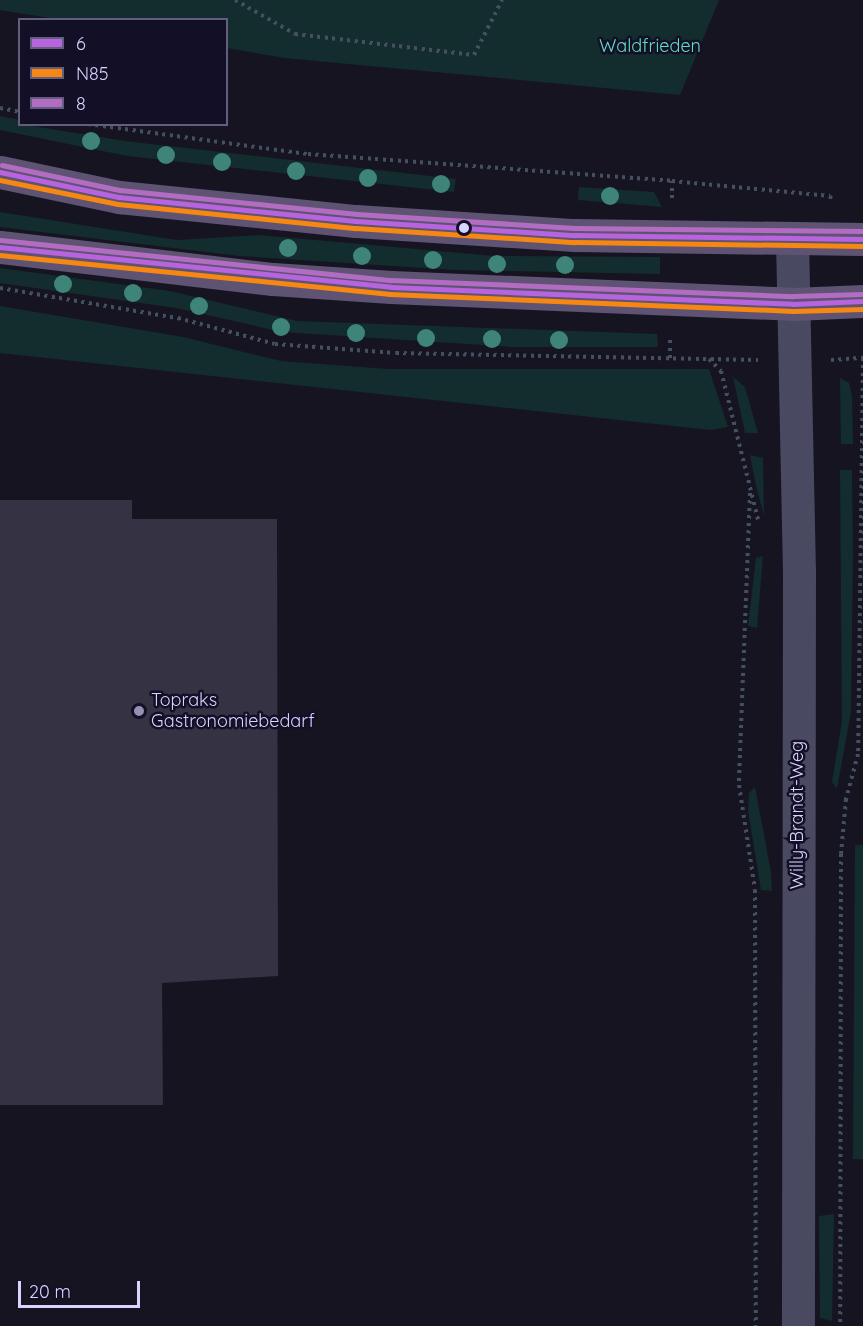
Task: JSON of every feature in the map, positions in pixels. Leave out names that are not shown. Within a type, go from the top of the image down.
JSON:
[{"type":"main road","points":[[0,172],[119,197],[356,221],[575,235],[856,239]]},
{"type":"main road","points":[[0,247],[273,279],[793,303],[863,301]]},
{"type":"street","name":"Willy-Brandt-Weg","points":[[792,239],[800,571],[798,1326]]},
{"type":"path","points":[[235,0],[295,34],[474,55],[502,0]]},
{"type":"path","points":[[0,108],[18,112]]},
{"type":"path","points":[[103,126],[308,154],[672,181],[830,196],[856,239]]},
{"type":"path","points":[[0,288],[178,318],[275,344],[396,353],[670,358],[670,334]]},
{"type":"path","points":[[709,358],[721,371],[759,523]]},
{"type":"path","points":[[840,1326],[841,854],[843,818],[858,754],[863,358]]},
{"type":"path","points":[[750,493],[739,784],[755,890],[756,1326]]},
{"type":"green space","name":"Waldfrieden","points":[[0,0],[719,0],[680,95],[284,58],[228,48],[228,18],[50,18],[0,10]]},
{"type":"green space","points":[[0,116],[18,120],[18,126],[32,126],[125,141],[456,179],[454,192],[127,156],[0,130]]},
{"type":"green space","points":[[579,187],[654,192],[662,207],[578,200]]},
{"type":"green space","points":[[0,212],[177,240],[259,235],[495,256],[660,257],[660,274],[455,270],[239,256],[0,227]]},
{"type":"green space","points":[[0,268],[170,291],[297,321],[657,334],[658,347],[512,347],[282,332],[176,308],[0,283]]},
{"type":"green space","points":[[0,306],[183,337],[281,361],[388,369],[709,369],[728,427],[711,430],[0,353]]},
{"type":"green space","points":[[733,377],[745,387],[758,433],[745,433]]},
{"type":"green space","points":[[840,378],[849,383],[852,395],[853,444],[841,444]]},
{"type":"green space","points":[[750,455],[763,458],[764,516],[756,486]]},
{"type":"green space","points":[[840,470],[852,470],[853,554],[851,712],[837,789],[832,782],[842,721]]},
{"type":"green space","points":[[763,556],[757,628],[748,626],[756,558]]},
{"type":"green space","points":[[755,787],[771,872],[772,891],[761,890],[748,810],[749,793]]},
{"type":"green space","points":[[855,845],[863,845],[863,1159],[853,1159]]},
{"type":"green space","points":[[834,1214],[832,1321],[820,1318],[819,1216]]},
{"type":"building","name":"Topraks Gastronomiebedarf","points":[[0,500],[132,500],[132,519],[277,519],[278,976],[162,983],[163,1105],[0,1105]]},
{"type":"transit line","name":"8","points":[[2,165],[120,190],[357,214],[575,228],[863,231]]},
{"type":"transit line","name":"6","points":[[0,172],[119,197],[356,221],[575,235],[863,239]]},
{"type":"transit line","name":"N85","points":[[0,180],[118,204],[356,228],[575,242],[863,246]]},
{"type":"transit line","name":"8","points":[[1,240],[391,280],[793,296],[863,294]]},
{"type":"transit line","name":"6","points":[[0,247],[391,287],[793,304],[863,301]]},
{"type":"transit line","name":"N85","points":[[0,255],[390,294],[793,311],[863,309]]},
{"type":"place","name":"Topraks Gastronomiebedarf","points":[[139,711]]}]
